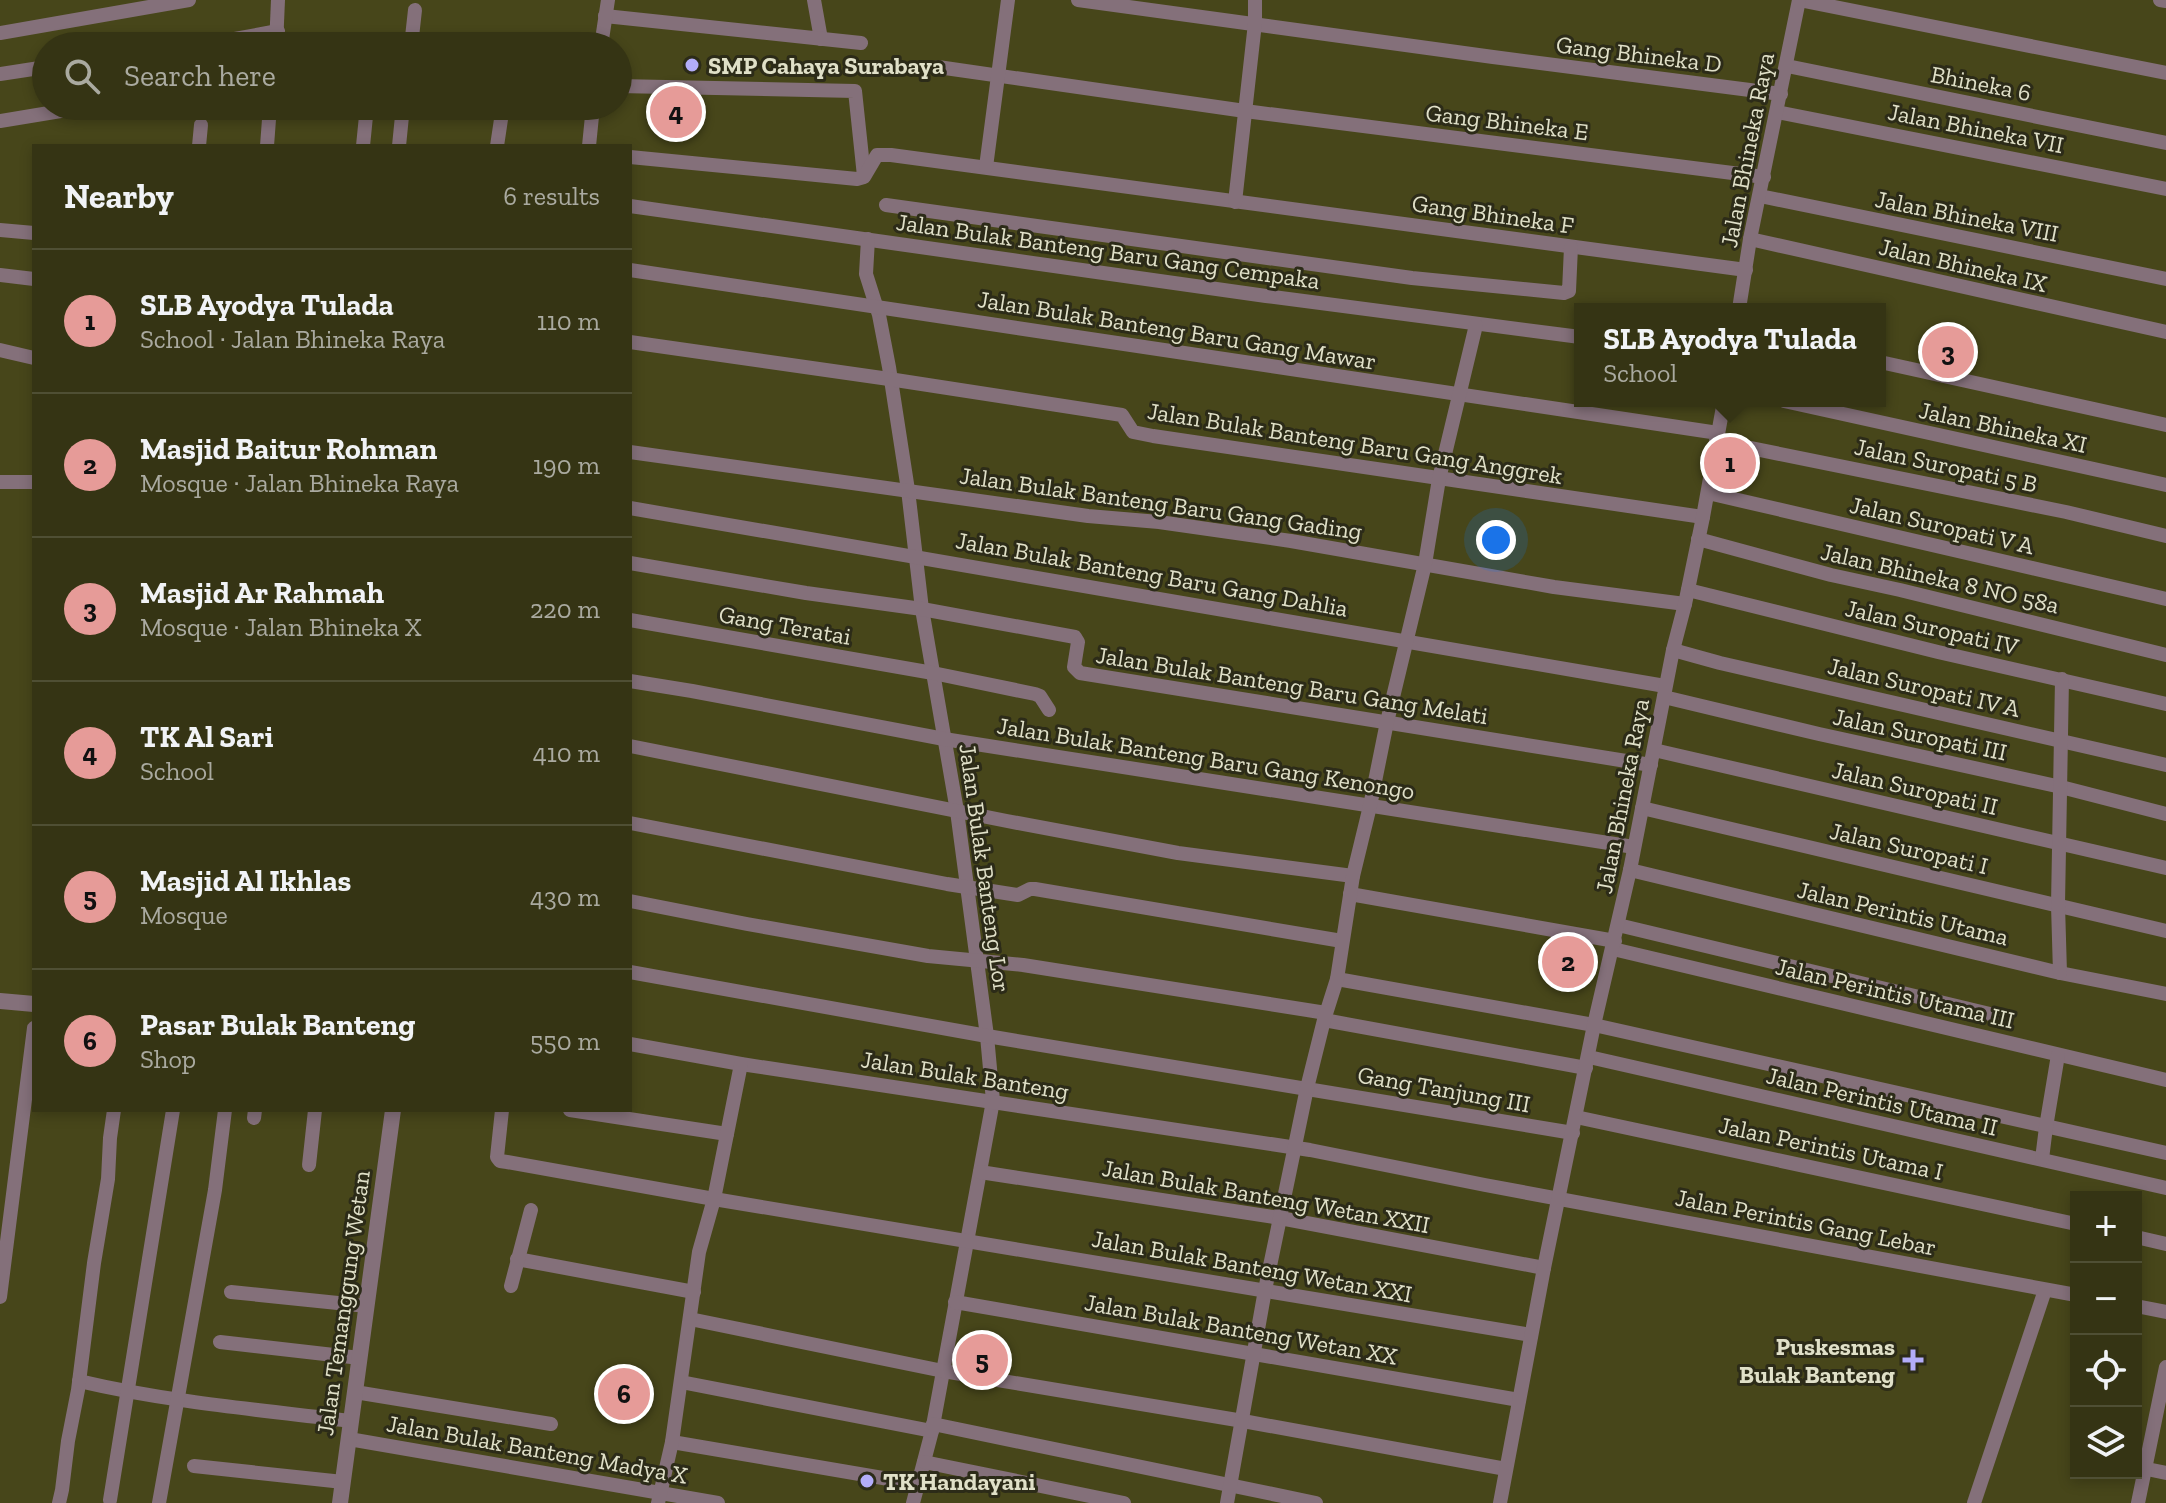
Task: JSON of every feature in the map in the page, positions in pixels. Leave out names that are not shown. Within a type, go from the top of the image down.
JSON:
[{"type":"street","points":[[0,33],[189,0]]},
{"type":"street","points":[[277,32],[278,0]]},
{"type":"street","points":[[603,32],[608,0]]},
{"type":"street","points":[[814,0],[821,39]]},
{"type":"street","points":[[986,167],[1008,0]]},
{"type":"street","name":"Gang Bhineka D","points":[[1078,0],[1781,94]]},
{"type":"street","points":[[1235,202],[1255,0]]},
{"type":"street","points":[[1799,0],[2166,73]]},
{"type":"street","name":"Jalan Bhineka Raya","points":[[1740,303],[1750,239],[1799,0]]},
{"type":"street","points":[[2160,0],[2166,1]]},
{"type":"street","points":[[413,32],[415,10]]},
{"type":"street","points":[[605,16],[861,43]]},
{"type":"street","name":"Bhineka 6","points":[[1787,66],[2166,143]]},
{"type":"street","name":"Gang Bhineka E","points":[[938,67],[1245,111],[1764,177]]},
{"type":"street","points":[[0,74],[32,69]]},
{"type":"street","points":[[632,86],[853,90],[856,92],[864,177],[788,174],[632,157]]},
{"type":"street","name":"Jalan Bhineka VII","points":[[1777,112],[2166,189]]},
{"type":"street","points":[[0,121],[32,116]]},
{"type":"street","points":[[267,144],[269,120]]},
{"type":"street","points":[[363,144],[366,120]]},
{"type":"street","points":[[399,144],[402,120]]},
{"type":"street","points":[[497,144],[501,120]]},
{"type":"street","points":[[589,144],[592,120]]},
{"type":"street","points":[[199,144],[201,125]]},
{"type":"street","name":"Gang Bhineka F","points":[[864,177],[879,154],[1746,270]]},
{"type":"street","name":"Jalan Bhineka VIII","points":[[1760,196],[2166,279]]},
{"type":"street","points":[[886,205],[1412,278],[1564,293],[1569,291],[1571,247]]},
{"type":"street","name":"Jalan Bulak Banteng Baru Gang Cempaka","points":[[632,206],[1574,336]]},
{"type":"street","points":[[0,230],[32,233]]},
{"type":"street","name":"Jalan Bulak Banteng Lor","points":[[868,239],[866,274],[879,315],[908,490],[922,609],[957,811],[993,1101],[933,1428],[913,1503]]},
{"type":"street","name":"Jalan Bhineka IX","points":[[1750,239],[2166,332]]},
{"type":"street","name":"Jalan Bulak Banteng Baru Gang Mawar","points":[[632,270],[1717,437]]},
{"type":"street","points":[[0,275],[32,279]]},
{"type":"street","points":[[1227,1503],[1280,1218],[1301,1149],[1307,1088],[1337,979],[1353,876],[1425,564],[1439,479],[1476,325]]},
{"type":"street","name":"Jalan Bulak Banteng Baru Gang Anggrek","points":[[632,342],[1122,415],[1137,433],[1703,517]]},
{"type":"street","points":[[0,350],[32,358]]},
{"type":"street","points":[[1886,363],[2166,425]]},
{"type":"street","name":"Jalan Bhineka Raya","points":[[1500,1503],[1594,1025],[1630,870],[1673,650],[1702,540],[1703,517],[1723,407]]},
{"type":"street","name":"Jalan Bhineka XI","points":[[1811,407],[2166,485]]},
{"type":"street","name":"Jalan Suropati 5 B","points":[[1717,437],[2166,536]]},
{"type":"street","name":"Jalan Bulak Banteng Baru Gang Gading","points":[[632,452],[1262,537],[1554,587],[1686,597]]},
{"type":"street","points":[[0,482],[32,482]]},
{"type":"street","name":"Jalan Suropati V A","points":[[1708,493],[2166,599]]},
{"type":"street","name":"Jalan Bulak Banteng Baru Gang Dahlia","points":[[632,508],[1407,641],[1664,692]]},
{"type":"street","name":"Jalan Bhineka 8 NO 58a","points":[[1702,540],[1831,575],[2166,655]]},
{"type":"street","name":"Jalan Bulak Banteng Baru Gang Melati","points":[[632,563],[922,609],[1075,637],[1078,642],[1074,667],[1080,673],[1651,765]]},
{"type":"street","name":"Jalan Suropati IV","points":[[1686,597],[2166,704]]},
{"type":"street","name":"Gang Teratai","points":[[632,620],[1035,694],[1040,696],[1049,710]]},
{"type":"street","name":"Jalan Suropati IV A","points":[[1673,650],[2166,765]]},
{"type":"street","points":[[2060,973],[2058,905],[2062,679]]},
{"type":"street","name":"Jalan Bulak Banteng Baru Gang Kenongo","points":[[632,681],[944,739],[1634,847]]},
{"type":"street","name":"Jalan Suropati III","points":[[1664,692],[1819,734],[2061,787],[2166,814]]},
{"type":"street","points":[[632,746],[1178,853],[1353,876]]},
{"type":"street","name":"Jalan Suropati II","points":[[1654,750],[2166,868]]},
{"type":"street","name":"Jalan Suropati I","points":[[1642,808],[2166,931]]},
{"type":"street","points":[[632,823],[947,884],[1018,895],[1035,889],[1342,941]]},
{"type":"street","name":"Jalan Perintis Utama","points":[[1630,870],[2060,973],[2166,994]]},
{"type":"street","name":"Jalan Perintis Utama III","points":[[1350,894],[1614,945],[2166,1080]]},
{"type":"street","name":"Jalan Perintis Utama II","points":[[632,901],[928,956],[1023,965],[1587,1062],[2166,1188]]},
{"type":"street","points":[[1618,925],[1994,1015]]},
{"type":"street","name":"Gang Tanjung III","points":[[632,972],[987,1036],[1573,1133]]},
{"type":"street","points":[[1337,979],[1594,1025],[2166,1153]]},
{"type":"street","points":[[0,1001],[32,1004]]},
{"type":"street","points":[[0,1297],[32,1044]]},
{"type":"street","name":"Jalan Bulak Banteng","points":[[632,1044],[741,1064],[1301,1149],[1559,1199]]},
{"type":"street","points":[[2042,1159],[2058,1055]]},
{"type":"street","points":[[659,1498],[672,1442],[699,1252],[714,1199],[741,1064]]},
{"type":"street","points":[[59,1503],[108,1179],[114,1112]]},
{"type":"street","points":[[110,1500],[173,1112]]},
{"type":"street","points":[[159,1503],[215,1190],[225,1112]]},
{"type":"street","points":[[309,1165],[315,1112]]},
{"type":"street","name":"Jalan Temanggung Wetan","points":[[342,1503],[393,1112]]},
{"type":"street","name":"Jalan Bulak Banteng Wetan XXI","points":[[502,1112],[497,1157],[500,1161],[1531,1335]]},
{"type":"street","points":[[583,1112],[727,1134]]},
{"type":"street","name":"Jalan Perintis Utama I","points":[[1576,1117],[2070,1223]]},
{"type":"street","name":"Jalan Bulak Banteng Wetan XXII","points":[[980,1172],[1280,1218],[1544,1268]]},
{"type":"street","name":"Jalan Perintis Gang Lebar","points":[[1559,1199],[2070,1294]]},
{"type":"street","points":[[511,1286],[531,1210]]},
{"type":"street","points":[[2142,1238],[2166,1244]]},
{"type":"street","points":[[517,1259],[694,1292]]},
{"type":"street","points":[[1974,1503],[2045,1290]]},
{"type":"street","points":[[231,1292],[367,1306]]},
{"type":"street","name":"Jalan Bulak Banteng Wetan XX","points":[[955,1302],[1519,1400]]},
{"type":"street","points":[[2142,1307],[2166,1312]]},
{"type":"street","points":[[690,1319],[943,1371],[1506,1469]]},
{"type":"street","points":[[220,1342],[360,1358]]},
{"type":"street","points":[[2138,1503],[2161,1421],[2166,1367]]},
{"type":"street","points":[[79,1381],[178,1400],[351,1421]]},
{"type":"street","points":[[681,1382],[1316,1503]]},
{"type":"street","points":[[355,1392],[551,1424]]},
{"type":"street","name":"Jalan Bulak Banteng Madya X","points":[[349,1439],[659,1498],[718,1503]]},
{"type":"street","points":[[672,1442],[918,1484]]},
{"type":"street","points":[[924,1462],[1124,1503]]},
{"type":"street","points":[[194,1466],[343,1482]]},
{"type":"street","points":[[2147,1469],[2166,1473]]},
{"type":"place","name":"SMP Cahaya Surabaya","points":[[692,65]]},
{"type":"place","name":"TK Al Sari","points":[[676,112]]},
{"type":"place","name":"Masjid Ar Rahmah","points":[[1948,352]]},
{"type":"place","name":"SLB Ayodya Tulada","points":[[1730,463]]},
{"type":"place","name":"Masjid Baitur Rohman","points":[[1568,962]]},
{"type":"place","name":"Masjid Al Ikhlas","points":[[982,1360]]},
{"type":"place","name":"Puskesmas Bulak Banteng","points":[[1913,1360]]},
{"type":"place","name":"Pasar Bulak Banteng","points":[[624,1394]]},
{"type":"place","name":"TK Handayani","points":[[867,1481]]}]
